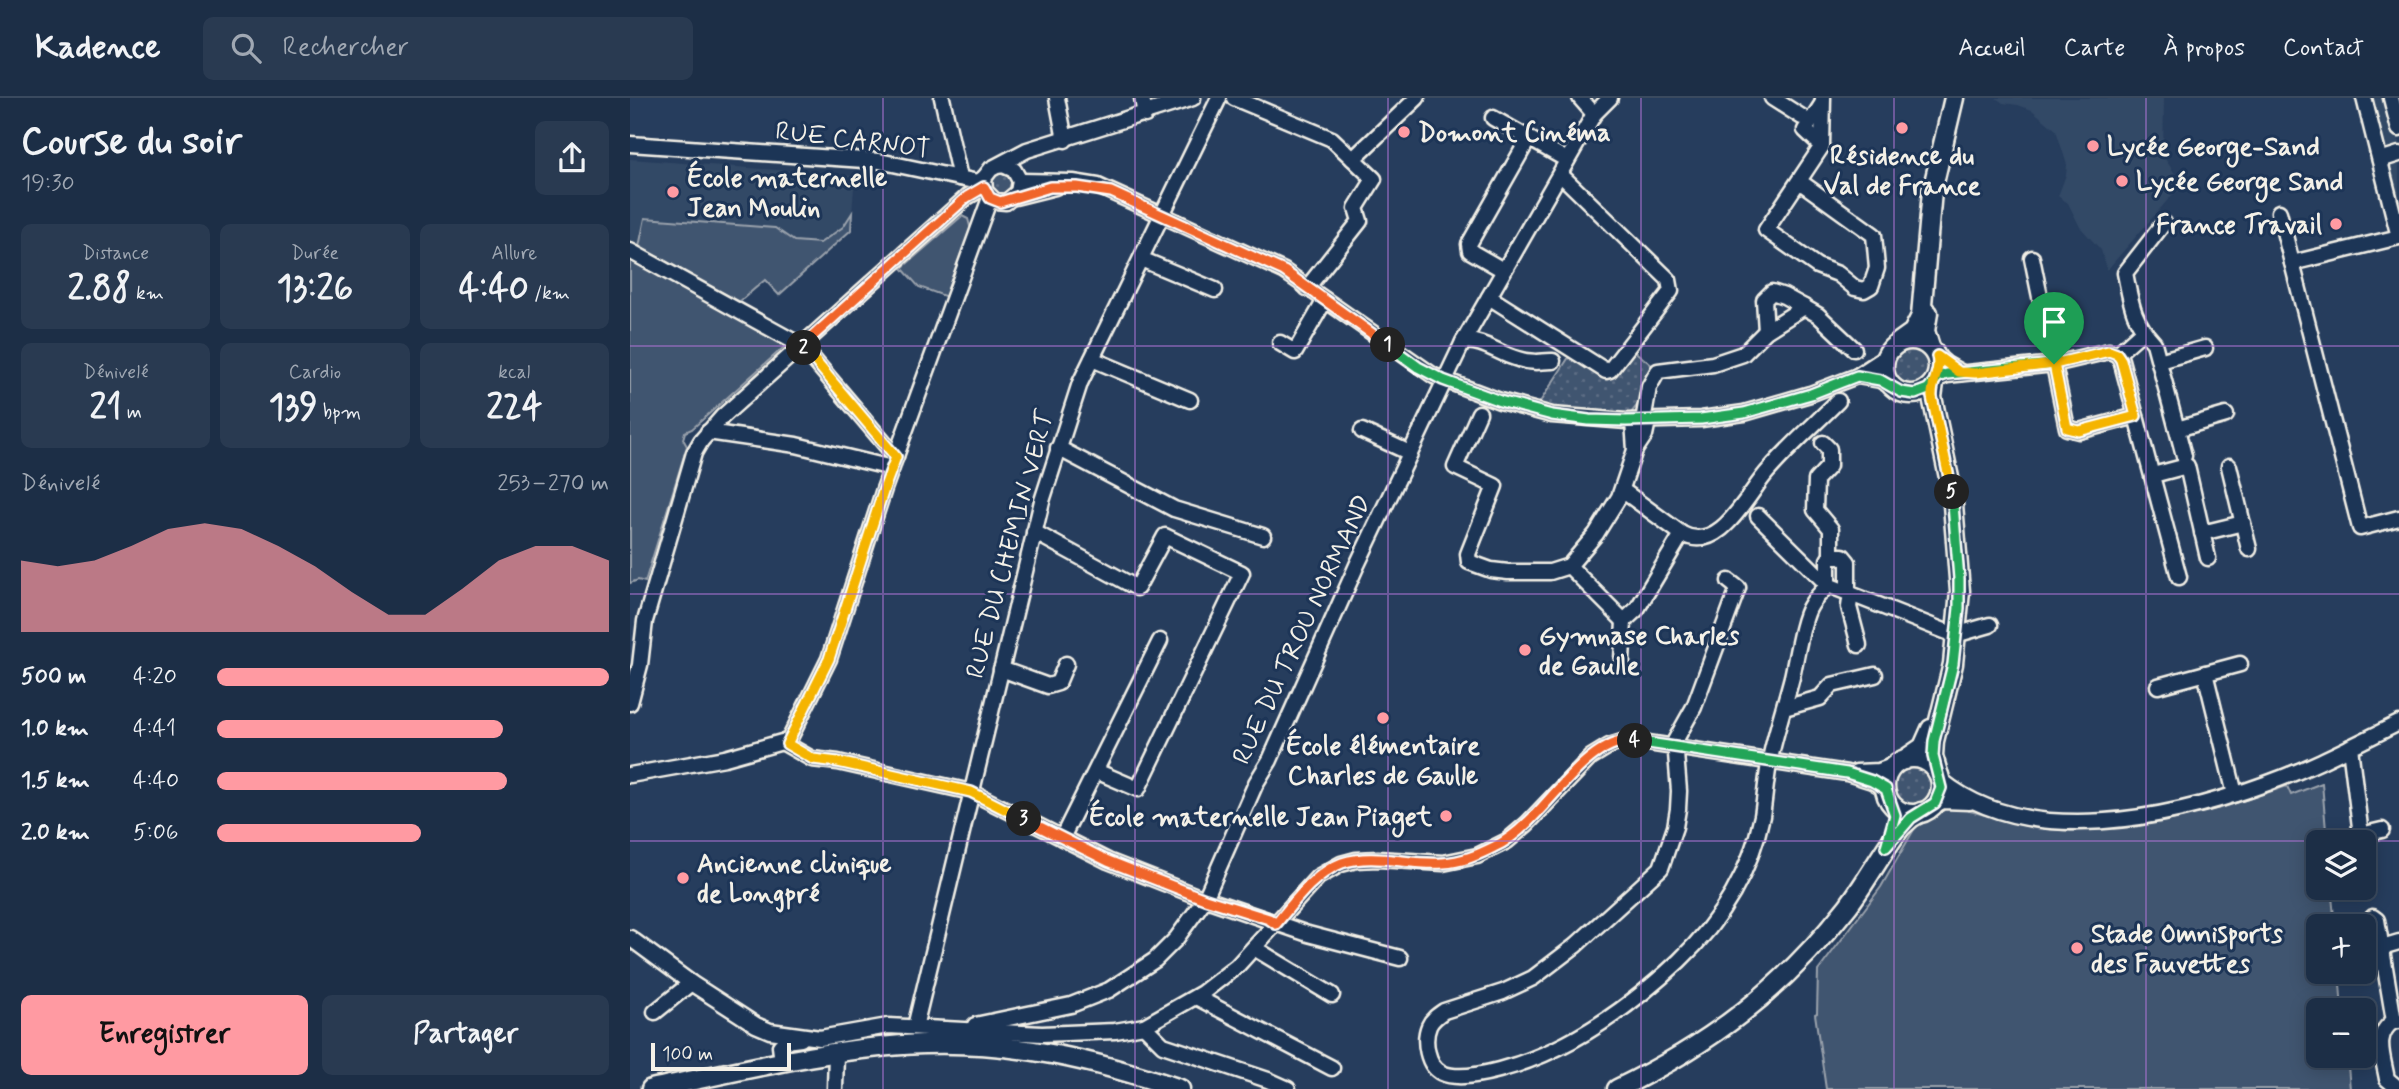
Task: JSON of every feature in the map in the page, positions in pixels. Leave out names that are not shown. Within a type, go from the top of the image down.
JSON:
[{"type":"main road","points":[[1939,433],[1924,404],[1901,391],[1884,371],[1886,357],[1899,342],[1909,337],[1921,316],[1932,191],[1954,98]]},
{"type":"main road","points":[[1617,1089],[1705,1041],[1775,987],[1809,953],[1842,913],[1901,827],[1939,796],[1939,776],[1933,756],[1934,741],[1949,683],[1954,633],[1956,539],[1952,492],[1932,397],[1939,365],[1925,328],[1934,223],[1944,166],[1962,98]]},
{"type":"main road","points":[[1899,342],[1912,340],[1933,352]]},
{"type":"main road","points":[[1901,391],[1922,392],[1935,381]]},
{"type":"main road","points":[[1886,847],[1895,815],[1889,796],[1889,772],[1899,762],[1920,750],[1930,735],[1954,633]]},
{"type":"main road","points":[[1899,762],[1912,758],[1927,761],[1939,776]]},
{"type":"main road","points":[[1889,796],[1906,812],[1925,810]]},
{"type":"main road","points":[[651,1089],[686,1086],[782,1062],[860,1050],[978,1055],[1041,1049],[1180,1089]]},
{"type":"street","points":[[942,98],[960,178]]},
{"type":"street","points":[[1057,98],[1060,141]]},
{"type":"street","points":[[1142,98],[1145,115]]},
{"type":"street","points":[[787,744],[829,659],[986,188],[997,166],[1027,150],[1193,98]]},
{"type":"street","name":"RUE DU CHEMIN VERT","points":[[915,1027],[1034,532],[1058,448],[1080,383],[1219,98]]},
{"type":"street","points":[[1234,98],[1332,139],[1374,180],[1356,208],[1360,221],[1307,288]]},
{"type":"street","points":[[1353,159],[1417,98]]},
{"type":"street","points":[[1580,98],[1594,114]]},
{"type":"street","name":"RUE DU TROU NORMAND","points":[[955,1029],[1071,1005],[1109,990],[1156,960],[1177,939],[1205,899],[1443,380],[1503,270],[1561,175],[1594,114],[1610,98]]},
{"type":"street","points":[[1772,98],[1802,117]]},
{"type":"street","points":[[2292,263],[2399,237],[2364,98]]},
{"type":"street","points":[[2391,98],[2399,130]]},
{"type":"street","points":[[1799,181],[1874,235],[1877,268],[1871,286],[1864,290],[1855,288],[1838,274],[1817,266],[1794,252],[1766,230],[1822,146],[1823,100]]},
{"type":"street","points":[[1493,118],[1567,160]]},
{"type":"street","points":[[1503,270],[1470,251],[1469,244],[1529,138]]},
{"type":"street","points":[[1015,197],[1020,179],[1030,160],[1060,141]]},
{"type":"street","name":"RUE CARNOT","points":[[630,144],[870,160],[978,181],[986,188]]},
{"type":"street","points":[[2380,160],[2399,154]]},
{"type":"street","points":[[997,166],[1009,167],[1020,179],[1088,183],[1108,191],[1284,271],[1418,367],[1443,380],[1500,401],[1552,415],[1642,421],[1701,419],[1744,413],[1811,394],[1857,376],[1886,357]]},
{"type":"street","points":[[1489,297],[1606,371],[1610,370],[1671,291],[1669,279],[1561,175]]},
{"type":"street","points":[[986,188],[1000,202],[1050,187],[1108,191]]},
{"type":"street","points":[[630,700],[640,665],[645,621],[667,541],[694,453],[708,432],[967,197],[986,188]]},
{"type":"street","points":[[2278,212],[2360,528],[2399,518]]},
{"type":"street","points":[[2164,222],[2126,273],[2133,313],[2143,331],[2154,343],[2184,456]]},
{"type":"street","points":[[630,251],[802,346],[894,462]]},
{"type":"street","points":[[1142,258],[1215,290]]},
{"type":"street","points":[[2032,258],[2067,428],[2079,431],[2136,416]]},
{"type":"street","points":[[1766,331],[1764,300],[1772,292],[1818,315],[1854,349]]},
{"type":"street","points":[[1280,343],[1295,352],[1325,300]]},
{"type":"street","points":[[1479,413],[1455,467],[1495,486],[1468,554],[1469,562],[1491,570],[1508,572],[1550,572],[1569,566],[1596,534],[1622,490],[1635,450],[1645,435],[1642,421],[1649,387],[1658,371],[1729,359],[1743,354],[1766,331],[1804,307]]},
{"type":"street","points":[[2117,354],[2143,331]]},
{"type":"street","points":[[1463,342],[1479,342],[1515,359],[1529,362],[1553,361]]},
{"type":"street","points":[[2159,361],[2205,348]]},
{"type":"street","points":[[1935,381],[1942,376],[2054,364],[2109,351],[2117,354]]},
{"type":"street","points":[[1933,352],[1946,364],[1963,373]]},
{"type":"street","points":[[2117,354],[2153,475],[2179,578]]},
{"type":"street","points":[[1092,359],[1190,400]]},
{"type":"street","points":[[1857,376],[1880,380],[1901,391]]},
{"type":"street","points":[[1622,490],[1682,534],[1690,538],[1703,537],[1719,530],[1736,515],[1767,471],[1838,401]]},
{"type":"street","points":[[2177,429],[2226,415]]},
{"type":"street","points":[[1362,431],[1410,453]]},
{"type":"street","points":[[708,432],[894,462]]},
{"type":"street","points":[[1729,581],[1738,588],[1694,707],[1675,741],[1679,791],[1675,827],[1664,860],[1656,874],[1575,946],[1533,978],[1503,992],[1444,1011],[1436,1017],[1430,1025],[1427,1044],[1430,1061],[1444,1074],[1465,1075],[1500,1070],[1541,1054],[1591,1029],[1635,999],[1680,960],[1733,897],[1748,861],[1761,818],[1769,762],[1809,608],[1828,585],[1831,529],[1815,510],[1816,480],[1829,466],[1829,450],[1823,443]]},
{"type":"street","points":[[1058,448],[1174,509],[1263,536]]},
{"type":"street","points":[[2153,475],[2187,466],[2208,558]]},
{"type":"street","points":[[2229,466],[2249,550]]},
{"type":"street","points":[[1758,516],[1828,585],[1954,633],[1990,625]]},
{"type":"street","points":[[2202,533],[2243,523]]},
{"type":"street","points":[[1034,532],[1137,588],[1165,536],[1242,573],[1138,789],[1096,771]]},
{"type":"street","points":[[1622,661],[1624,621],[1637,609],[1682,534]]},
{"type":"street","points":[[1831,556],[1843,556],[1848,562],[1849,607],[1859,645]]},
{"type":"street","points":[[1569,566],[1624,621]]},
{"type":"street","points":[[1062,838],[1160,641]]},
{"type":"street","points":[[1001,668],[1048,686],[1058,683],[1066,664]]},
{"type":"street","points":[[2158,686],[2240,664]]},
{"type":"street","points":[[2205,673],[2235,794]]},
{"type":"street","points":[[1784,708],[1820,698],[1832,685],[1875,675]]},
{"type":"street","points":[[1925,810],[1943,801],[1977,803],[2035,819],[2066,823],[2153,813],[2235,794],[2271,782],[2399,723]]},
{"type":"street","points":[[782,1062],[780,1046],[785,1041],[888,1026],[955,1029],[1041,1049],[1144,1026],[1196,997],[1237,966],[1318,877],[1341,864],[1356,860],[1443,863],[1477,856],[1507,841],[1527,824],[1591,757],[1608,746],[1628,740],[1847,773],[1872,781],[1889,796]]},
{"type":"street","points":[[630,775],[725,758],[782,742],[813,759],[838,762],[971,792],[1108,861],[1205,899],[1269,919],[1276,924],[1400,958]]},
{"type":"street","points":[[2350,747],[2360,830]]},
{"type":"street","points":[[1847,773],[1879,771],[1899,762]]},
{"type":"street","points":[[1939,776],[1977,803]]},
{"type":"street","points":[[2376,832],[2382,831]]},
{"type":"street","points":[[2376,919],[2397,1021],[2382,1032],[2381,1042],[2387,1079],[2399,1089]]},
{"type":"street","points":[[630,938],[691,983],[760,1027],[820,1038]]},
{"type":"street","points":[[2382,947],[2399,942]]},
{"type":"street","points":[[1254,948],[1332,995]]},
{"type":"street","points":[[655,1012],[691,983]]},
{"type":"street","points":[[1196,997],[1332,1068]]},
{"type":"street","points":[[1041,1049],[1044,1011]]},
{"type":"street","points":[[1144,1026],[1163,1045],[1288,1089]]},
{"type":"street","points":[[835,1089],[836,1053]]},
{"type":"shaded area","name":"Lycée George Sand","points":[[1996,98],[2164,98],[2163,156],[2184,187],[2172,195],[2107,270],[2101,250],[2080,227],[2068,203],[2058,196],[2067,165],[2056,130],[2032,110],[2003,103]]},
{"type":"shaded area","points":[[2364,98],[2399,98],[2399,242]]},
{"type":"shaded area","points":[[630,159],[855,176],[852,213],[843,227],[820,243],[794,241],[775,228],[646,218],[639,247],[630,242]]},
{"type":"shaded area","points":[[1002,172],[1010,175],[1013,183],[1010,191],[1002,194],[994,191],[991,183],[994,175]]},
{"type":"shaded area","points":[[852,213],[851,230],[779,295],[765,280],[739,302],[639,247],[645,218],[775,228],[794,241],[820,243],[843,227]]},
{"type":"shaded area","points":[[962,216],[968,219],[971,230],[947,297],[919,287],[902,268]]},
{"type":"shaded area","points":[[630,256],[781,340],[784,347],[692,429],[685,432],[683,439],[687,446],[645,582],[638,580],[630,583]]},
{"type":"shaded area","points":[[1911,345],[1926,351],[1932,366],[1926,381],[1911,387],[1896,381],[1890,366],[1896,351]]},
{"type":"shaded area","points":[[1633,350],[1653,366],[1641,400],[1631,413],[1596,414],[1538,405],[1569,357],[1605,377]]},
{"type":"shaded area","points":[[1914,764],[1929,770],[1935,785],[1929,800],[1914,806],[1899,800],[1893,785],[1899,770]]},
{"type":"shaded area","name":"Stade Omnisports des Fauvettes","points":[[2322,783],[2326,830],[2306,830],[2306,900],[2332,900],[2334,914],[2306,914],[2306,984],[2340,984],[2341,998],[2306,998],[2306,1068],[2348,1068],[2350,1089],[1826,1089],[1815,1014],[1818,971],[1881,887],[1920,819],[1944,804],[2030,827],[2071,831],[2167,821],[2224,807],[2287,786],[2291,795]]},
{"type":"place","name":"Résidence du Val de France","points":[[1902,128]]},
{"type":"place","name":"Domont Cinéma","points":[[1404,132]]},
{"type":"place","name":"Lycée George-Sand","points":[[2093,146]]},
{"type":"place","name":"Lycée George Sand","points":[[2122,181]]},
{"type":"place","name":"École maternelle Jean Moulin","points":[[673,192]]},
{"type":"place","name":"France Travail","points":[[2336,224]]},
{"type":"place","name":"Gymnase Charles de Gaulle","points":[[1525,650]]},
{"type":"place","name":"École élémentaire Charles de Gaulle","points":[[1383,718]]},
{"type":"place","name":"École maternelle Jean Piaget","points":[[1446,816]]},
{"type":"place","name":"Ancienne clinique de Longpré","points":[[683,878]]},
{"type":"place","name":"Stade Omnisports des Fauvettes","points":[[2077,948]]},
{"type":"route","points":[[2054,364],[1975,373],[1947,374],[1938,377],[1936,380],[1933,384],[1928,389],[1915,394],[1901,392],[1880,380],[1857,376],[1780,404],[1744,413],[1701,419],[1626,421],[1552,415],[1500,401],[1434,376],[1284,271],[1111,192],[1093,188],[1050,187],[1000,202],[990,198],[984,187],[967,197],[802,346],[896,457],[829,659],[787,744],[813,759],[838,762],[971,792],[1108,861],[1197,896],[1269,919],[1276,924],[1318,877],[1341,864],[1378,859],[1443,863],[1477,856],[1507,841],[1527,824],[1591,757],[1608,746],[1628,740],[1847,773],[1872,781],[1886,789],[1894,809],[1894,821],[1886,847],[1911,818],[1935,803],[1941,788],[1933,756],[1934,741],[1953,664],[1960,591],[1952,492],[1932,397],[1932,387],[1934,383],[1936,380],[1937,378],[1939,365],[1937,356],[1959,372],[1975,373],[1993,371],[2054,364],[2109,351],[2117,354],[2121,360],[2136,416],[2079,431],[2067,428],[2054,364]]}]
